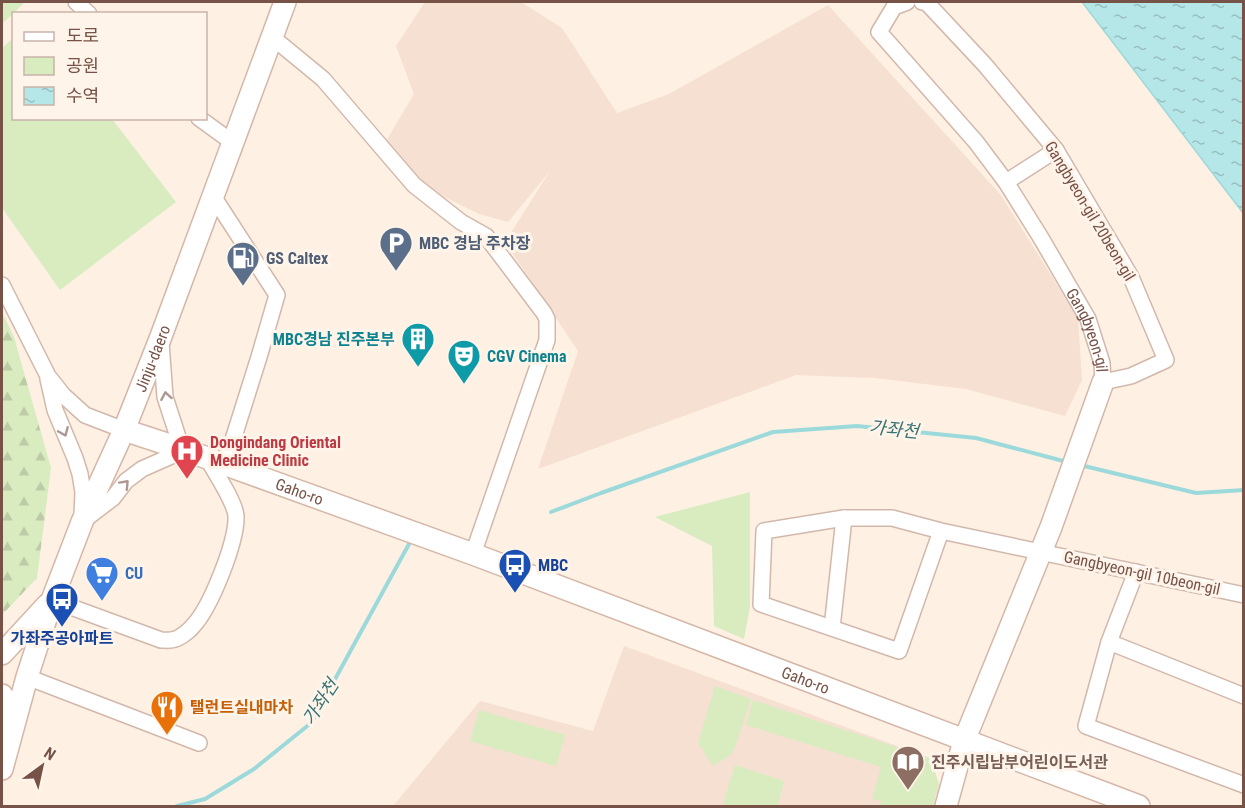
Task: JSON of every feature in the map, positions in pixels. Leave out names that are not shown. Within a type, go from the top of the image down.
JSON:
[{"type":"street","name":"Jinju-daero","points":[[2,769],[27,677],[52,600],[82,522],[124,430],[160,339],[285,2]]},
{"type":"street","name":"Gangbyeon-gil","points":[[907,2],[894,7],[879,32],[976,142],[1006,182],[1088,319],[1102,363],[1103,382],[1052,527],[964,741],[946,807]]},
{"type":"street","name":"Gangbyeon-gil 20beon-gil","points":[[922,2],[927,3],[985,65],[1056,150],[1131,277],[1166,360],[1131,376],[1103,382]]},
{"type":"street","points":[[272,37],[322,79],[414,185],[461,222],[486,236],[547,319],[547,340],[473,554]]},
{"type":"street","points":[[202,120],[232,142]]},
{"type":"street","points":[[1006,182],[1056,150]]},
{"type":"street","points":[[2,654],[52,600],[161,640],[174,639],[193,627],[218,583],[231,546],[236,514],[216,462],[259,357],[277,295],[213,196]]},
{"type":"street","points":[[2,285],[48,376],[63,396],[85,415],[124,430]]},
{"type":"street","points":[[82,522],[113,498],[126,481],[142,469],[186,450],[178,437],[165,397],[160,339]]},
{"type":"street","points":[[48,376],[55,410],[80,474],[83,492],[82,522]]},
{"type":"street","name":"Gaho-ro","points":[[124,430],[186,450],[473,554],[1139,807]]},
{"type":"street","points":[[844,518],[832,628],[898,651],[941,531]]},
{"type":"street","name":"Gangbyeon-gil 10beon-gil","points":[[832,628],[761,604],[764,531],[844,518],[892,518],[941,531],[1244,595]]},
{"type":"street","points":[[1136,572],[1108,642],[1086,726],[1244,785]]},
{"type":"street","points":[[1108,642],[1244,696]]},
{"type":"street","points":[[27,677],[199,743]]},
{"type":"street","points":[[2,696],[7,704],[13,726]]},
{"type":"shaded area","points":[[425,2],[521,2],[562,28],[617,113],[669,94],[828,5],[1000,194],[1078,318],[1082,380],[1065,416],[966,389],[875,378],[796,375],[538,469],[578,351],[505,242],[550,171],[508,222],[479,214],[418,184],[385,143],[414,94],[396,46]]},
{"type":"shaded area","points":[[624,646],[930,758],[939,784],[933,806],[393,806],[480,701],[593,731]]},
{"type":"green space","points":[[2,2],[25,2],[12,12],[2,24]]},
{"type":"green space","points":[[12,39],[12,120],[113,120],[176,202],[60,290],[2,208],[2,48]]},
{"type":"green space","points":[[2,312],[14,337],[51,468],[37,578],[2,615]]},
{"type":"green space","points":[[750,492],[750,607],[744,639],[714,626],[712,546],[655,517]]},
{"type":"green space","points":[[715,686],[751,699],[732,754],[713,766],[698,743]]},
{"type":"green space","points":[[753,700],[930,758],[939,784],[933,806],[880,806],[881,801],[872,799],[881,767],[746,725]]},
{"type":"green space","points":[[479,710],[565,735],[556,766],[470,741]]},
{"type":"green space","points":[[735,765],[784,781],[778,806],[723,804]]},
{"type":"water","points":[[1082,2],[1243,2],[1243,213]]},
{"type":"waterway","name":"가좌천","points":[[551,512],[773,432],[857,426],[976,438],[1067,462]]},
{"type":"waterway","name":"가좌천","points":[[1080,465],[1196,493],[1244,490]]},
{"type":"waterway","name":"가좌천","points":[[177,806],[205,799],[254,769],[311,723],[409,544]]},
{"type":"place","name":"MBC 경남 주차장","points":[[396,272]]},
{"type":"place","name":"GS Caltex","points":[[243,287]]},
{"type":"place","name":"MBC경남 진주본부","points":[[418,368]]},
{"type":"place","name":"CGV Cinema","points":[[464,385]]},
{"type":"place","name":"Dongindang Oriental Medicine Clinic","points":[[187,480]]},
{"type":"place","name":"MBC","points":[[515,594]]},
{"type":"place","name":"CU","points":[[102,602]]},
{"type":"place","name":"가좌주공아파트","points":[[62,628]]},
{"type":"place","name":"탤런트실내마차","points":[[167,736]]},
{"type":"place","name":"진주시립남부어린이도서관","points":[[908,791]]}]
